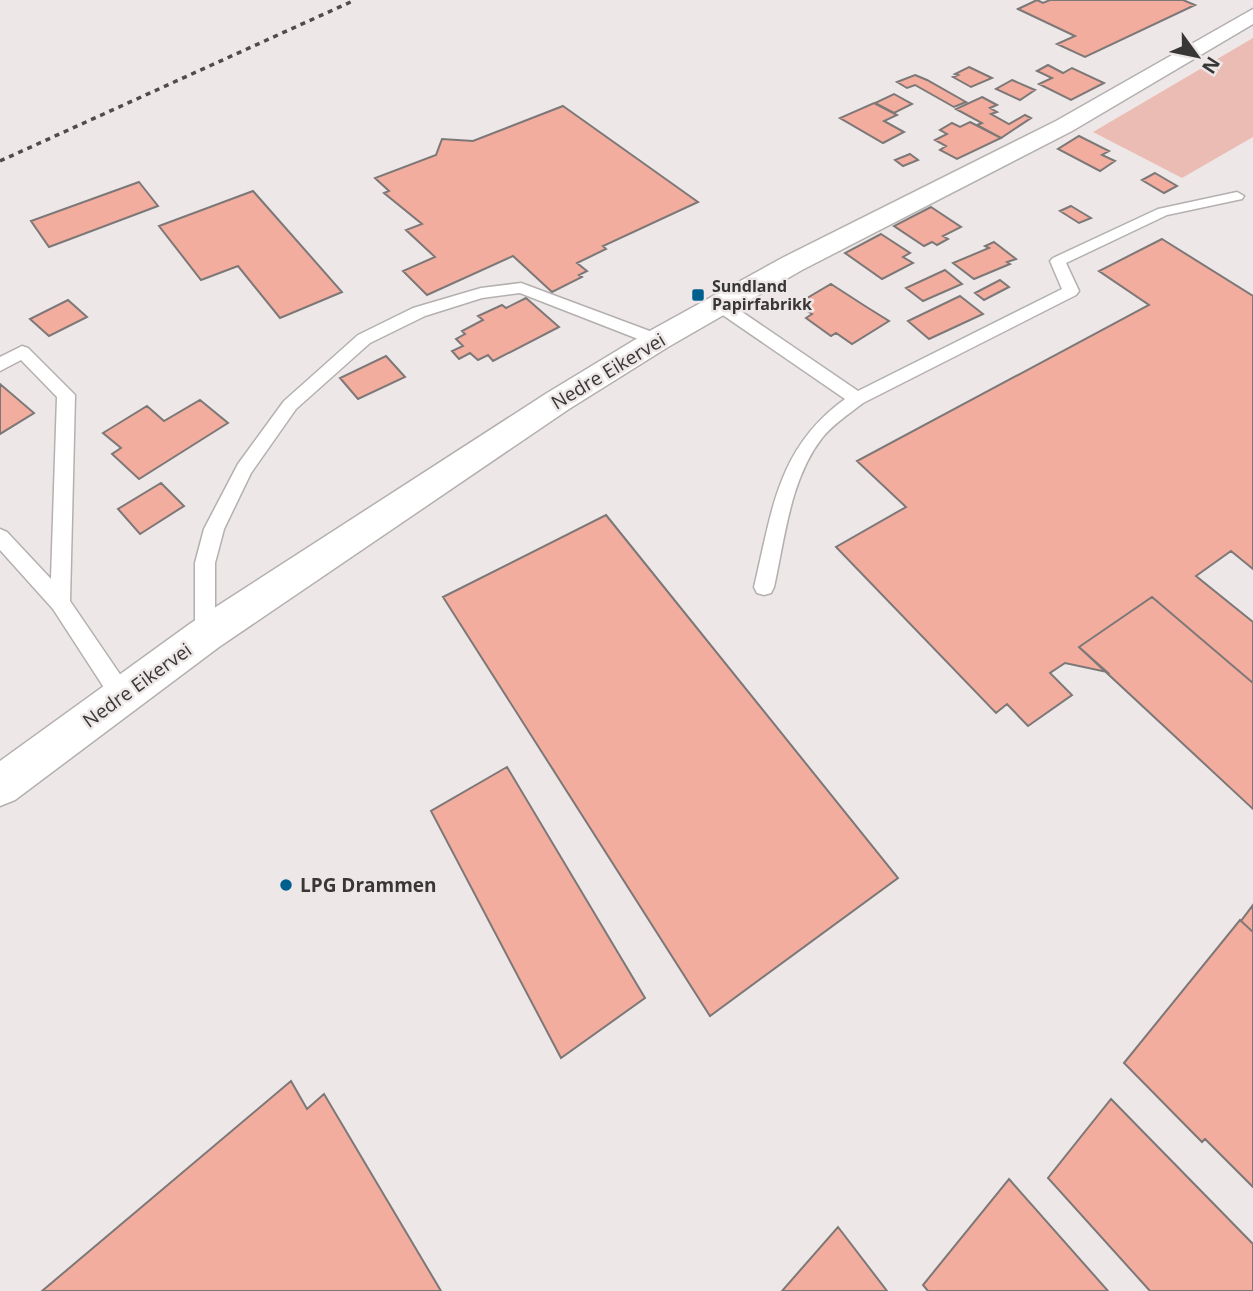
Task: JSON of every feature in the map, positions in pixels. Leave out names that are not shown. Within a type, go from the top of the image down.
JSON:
[{"type":"main road","name":"Nedre Eikervei","points":[[0,786],[205,635],[558,401],[657,340],[792,264],[1064,126],[1253,15]]},
{"type":"lane","points":[[764,587],[794,470],[810,441],[830,419],[857,399],[1071,291],[1058,261],[1163,212],[1237,196]]},
{"type":"lane","points":[[205,635],[205,563],[214,529],[244,469],[290,405],[363,339],[419,312],[481,293],[521,288],[657,340]]},
{"type":"lane","points":[[720,305],[857,399]]},
{"type":"lane","points":[[0,365],[22,352],[66,395],[60,603]]},
{"type":"lane","points":[[0,537],[60,603],[122,696]]},
{"type":"shaded area","points":[[1253,38],[1253,137],[1182,178],[1093,132]]},
{"type":"building","points":[[1037,0],[1043,3],[1050,0],[1183,0],[1195,5],[1085,57],[1057,44],[1075,36],[1018,9]]},
{"type":"building","points":[[1048,65],[1063,73],[1072,68],[1104,83],[1071,100],[1039,84],[1052,78],[1037,71]]},
{"type":"building","points":[[969,67],[992,78],[971,87],[953,77]]},
{"type":"building","points":[[915,75],[966,102],[954,107],[915,85],[907,88],[897,82]]},
{"type":"building","points":[[1012,80],[1035,90],[1020,100],[996,89]]},
{"type":"building","points":[[894,94],[912,104],[894,113],[875,103]]},
{"type":"building","points":[[982,97],[997,105],[990,108],[997,112],[991,114],[1009,124],[1025,115],[1031,118],[1001,138],[977,125],[982,123],[956,109]]},
{"type":"building","points":[[874,103],[897,115],[884,121],[904,132],[883,143],[840,118]]},
{"type":"building","points":[[563,106],[698,202],[603,246],[606,249],[577,263],[587,271],[579,275],[582,277],[552,292],[513,256],[427,295],[403,271],[435,257],[406,230],[422,224],[384,193],[389,191],[375,178],[436,155],[442,139],[473,141]]},
{"type":"building","points":[[970,122],[1001,138],[957,159],[940,150],[946,146],[935,140],[947,134],[940,130],[952,123],[960,127]]},
{"type":"building","points":[[1079,136],[1109,151],[1102,155],[1115,161],[1100,171],[1058,149]]},
{"type":"building","points":[[910,154],[918,160],[903,166],[895,160]]},
{"type":"building","points":[[1155,173],[1177,186],[1164,193],[1142,180]]},
{"type":"building","points":[[139,182],[158,206],[49,247],[31,221]]},
{"type":"building","points":[[253,191],[342,292],[280,318],[238,266],[201,280],[159,226]]},
{"type":"building","points":[[1071,206],[1091,218],[1079,223],[1060,211]]},
{"type":"building","points":[[931,207],[961,227],[943,236],[948,239],[937,245],[932,242],[924,246],[894,226]]},
{"type":"building","points":[[881,234],[910,253],[903,257],[913,263],[882,279],[845,253]]},
{"type":"building","points":[[1162,239],[1253,296],[1253,569],[1231,551],[1196,576],[1253,622],[1253,683],[1152,597],[1079,647],[1107,672],[1065,663],[1050,673],[1072,695],[1028,726],[1007,704],[996,713],[836,547],[906,507],[857,461],[1149,305],[1099,271]]},
{"type":"building","points":[[994,242],[1016,259],[974,279],[953,263],[989,248],[985,246]]},
{"type":"building","points":[[945,270],[962,284],[923,301],[906,288]]},
{"type":"building","points":[[1000,280],[1009,287],[984,300],[975,293]]},
{"type":"building","points":[[831,284],[889,321],[852,344],[836,333],[831,336],[806,318],[812,314],[797,304]]},
{"type":"building","points":[[960,296],[983,314],[929,339],[908,321]]},
{"type":"building","points":[[526,298],[559,327],[493,361],[488,355],[478,360],[470,353],[459,359],[452,351],[463,346],[456,339],[465,334],[462,331],[483,320],[478,316],[502,305],[506,308]]},
{"type":"building","points":[[68,300],[87,317],[49,336],[30,319]]},
{"type":"building","points":[[386,356],[405,377],[358,399],[340,378]]},
{"type":"building","points":[[0,384],[34,413],[0,434]]},
{"type":"building","points":[[200,400],[228,423],[139,479],[112,454],[121,448],[103,433],[147,406],[164,421]]},
{"type":"building","points":[[161,483],[184,506],[140,534],[118,509]]},
{"type":"building","points":[[606,515],[898,878],[710,1016],[443,597]]},
{"type":"building","points":[[1152,597],[1253,683],[1253,809],[1079,647]]},
{"type":"building","points":[[507,767],[645,998],[561,1058],[431,811]]},
{"type":"building","points":[[1253,905],[1253,932],[1241,921]]},
{"type":"building","points":[[1240,920],[1253,932],[1253,1187],[1205,1139],[1202,1142],[1124,1063]]},
{"type":"building","points":[[291,1081],[307,1109],[324,1094],[441,1291],[42,1291]]},
{"type":"building","points":[[1111,1099],[1253,1244],[1253,1291],[1150,1291],[1048,1178]]},
{"type":"building","points":[[1009,1179],[1108,1291],[928,1291],[923,1285]]},
{"type":"building","points":[[838,1227],[887,1291],[782,1291]]},
{"type":"railway","points":[[0,161],[355,0]]},
{"type":"place","name":"Sundland Papirfabrikk","points":[[698,295]]},
{"type":"place","name":"LPG Drammen","points":[[286,885]]}]
